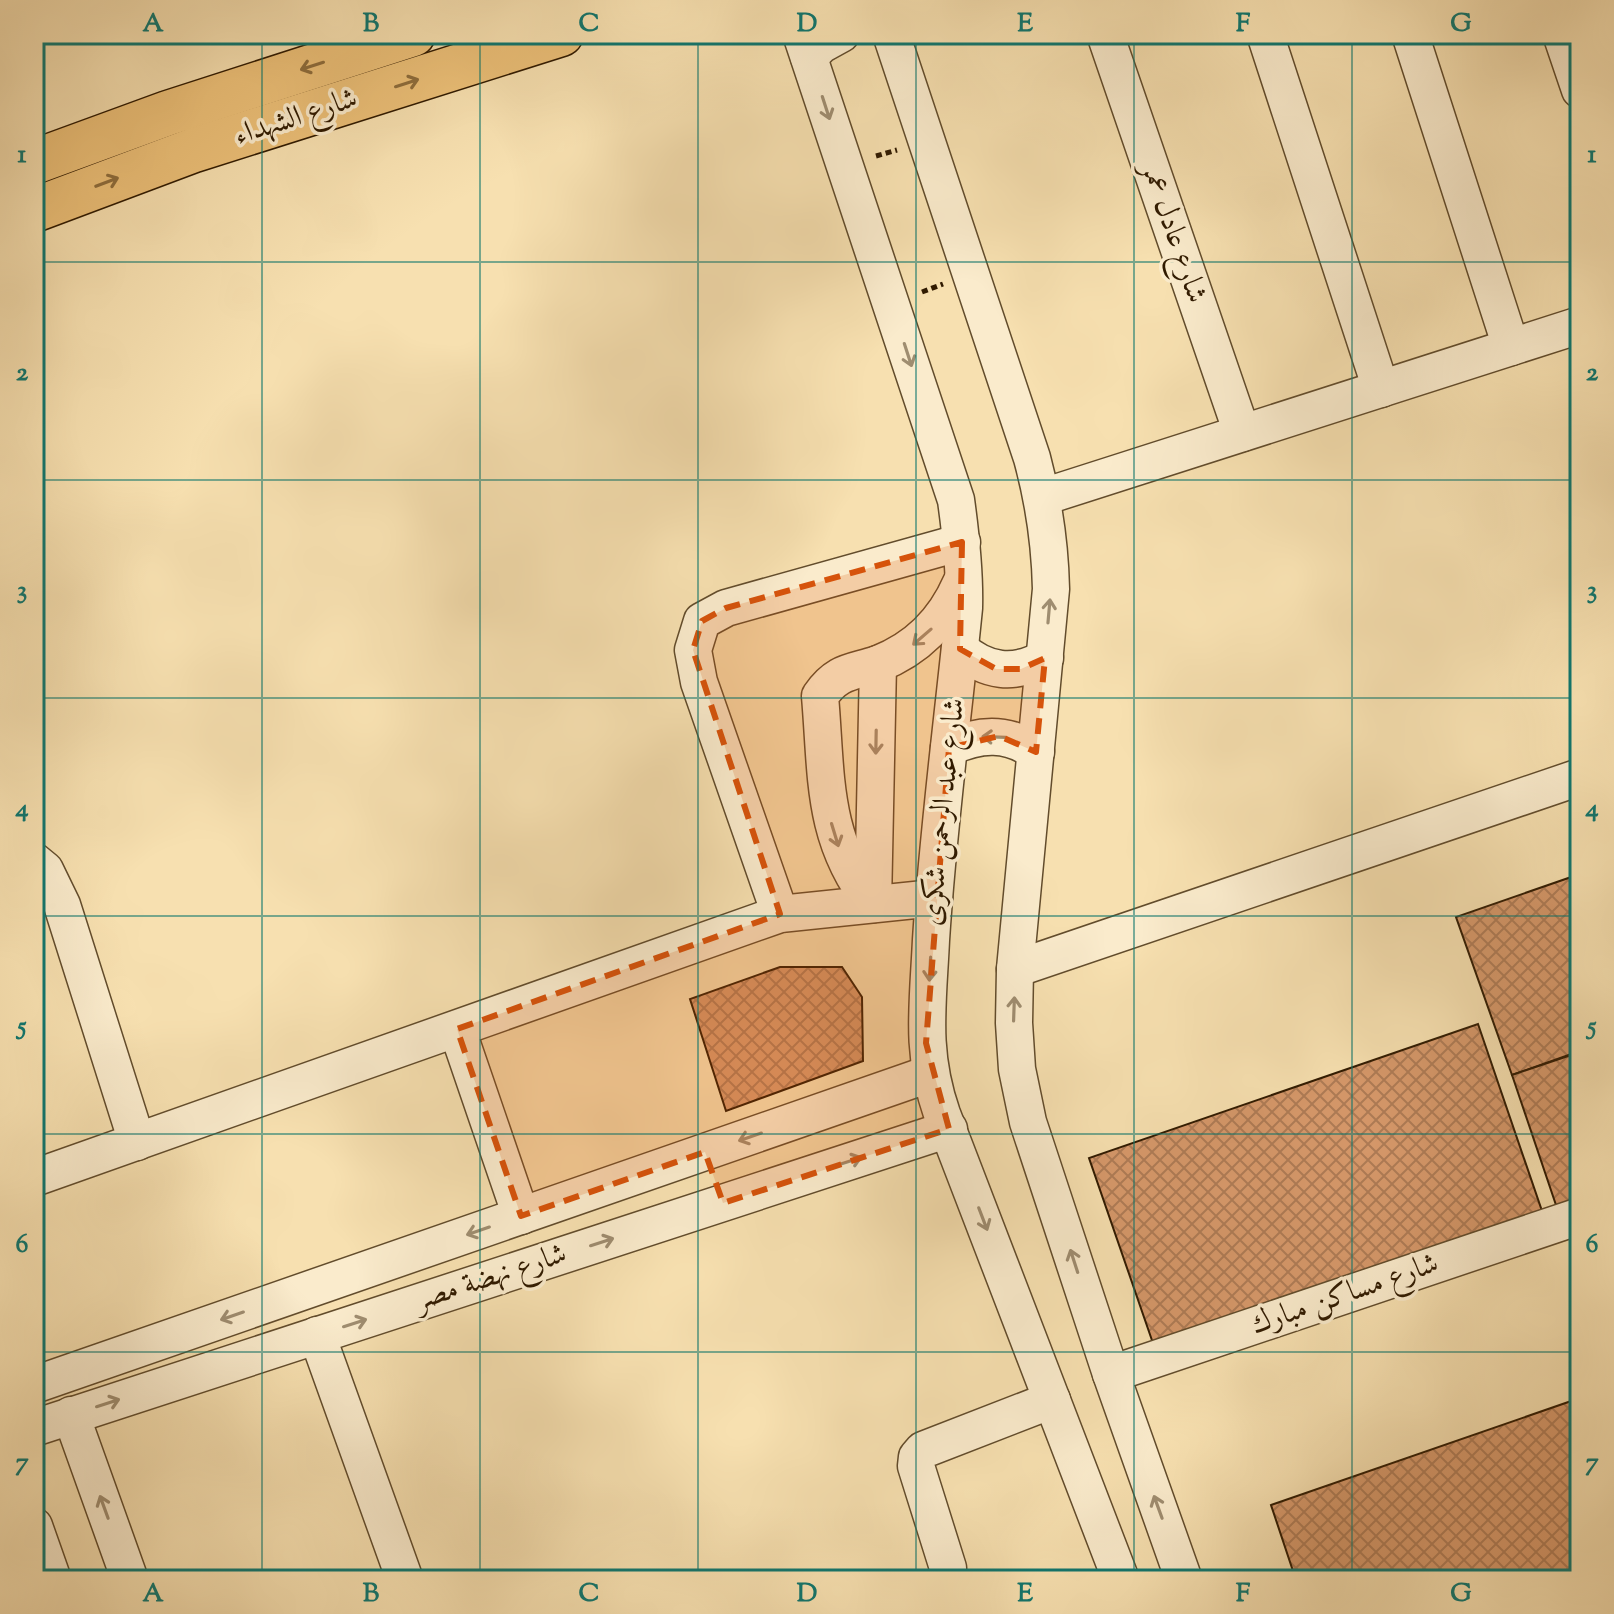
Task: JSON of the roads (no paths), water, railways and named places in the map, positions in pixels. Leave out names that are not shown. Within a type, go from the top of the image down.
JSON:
[{"type":"highway","name":"شارع الشهداء","points":[[34,162],[168,113],[413,34]]},
{"type":"highway","name":"شارع الشهداء","points":[[34,210],[194,150],[561,34]]},
{"type":"street","points":[[805,46],[821,45],[841,34]]},
{"type":"street","points":[[892,34],[1032,458],[1043,497],[1050,543],[1051,589],[1015,969],[1017,1069],[1028,1122],[1111,1374],[1184,1580]]},
{"type":"street","name":"شارع عادل عمر","points":[[1105,34],[1242,433]]},
{"type":"street","points":[[1265,34],[1381,389]]},
{"type":"street","points":[[1410,34],[1511,347]]},
{"type":"street","points":[[1561,34],[1580,90]]},
{"type":"street","name":"شارع عبد الرحمن شكرى","points":[[805,46],[956,500],[963,558],[960,649],[934,898],[926,1043],[929,1074],[1121,1580]]},
{"type":"street","points":[[1043,497],[1580,325]]},
{"type":"street","points":[[780,914],[699,682],[693,650],[702,621],[726,608],[768,595],[963,558],[955,598],[940,620],[922,638],[905,651],[878,664],[837,677],[820,696],[831,822],[847,866],[873,904]]},
{"type":"street","points":[[960,649],[982,665],[996,669],[1021,669],[1045,658]]},
{"type":"street","points":[[873,904],[878,664]]},
{"type":"street","points":[[949,748],[974,738],[999,736],[1025,744],[1036,752]]},
{"type":"street","points":[[1015,969],[1580,777]]},
{"type":"street","points":[[34,861],[45,870],[62,905],[137,1142]]},
{"type":"street","points":[[34,1178],[780,914],[934,898]]},
{"type":"street","points":[[457,1029],[521,1216]]},
{"type":"street","name":"شارع نهضة مصر","points":[[34,1385],[929,1074]]},
{"type":"street","name":"شارع نهضة مصر","points":[[34,1428],[949,1129]]},
{"type":"street","points":[[705,1152],[723,1203]]},
{"type":"street","name":"شارع مساكن مبارك","points":[[1111,1374],[1580,1216]]},
{"type":"street","points":[[317,1335],[405,1580]]},
{"type":"street","points":[[948,1568],[916,1466],[919,1454],[1052,1400]]},
{"type":"street","points":[[71,1415],[130,1580]]},
{"type":"street","points":[[34,1526],[53,1580]]}]
